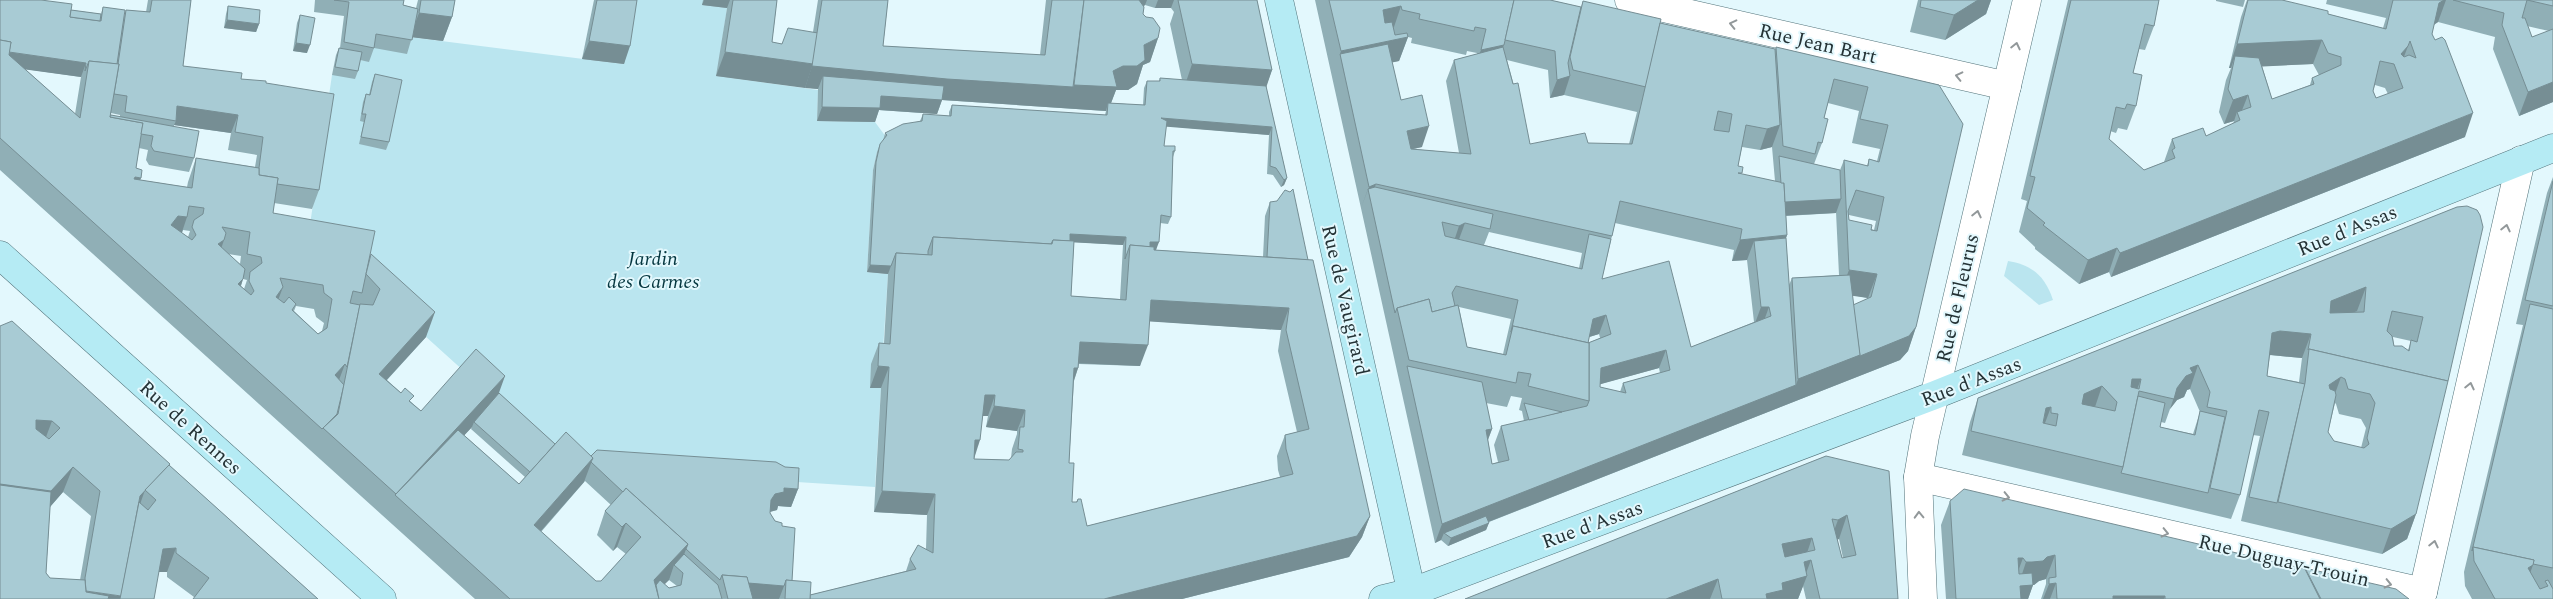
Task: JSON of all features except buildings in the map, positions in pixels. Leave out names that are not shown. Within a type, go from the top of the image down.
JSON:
[{"type":"street","name":"Rue de Vaugirard","points":[[1279,0],[1412,595]]},
{"type":"street","name":"Rue Jean Bart","points":[[1629,0],[2007,86]]},
{"type":"street","name":"Rue de Fleurus","points":[[1923,599],[1918,477],[1935,395],[2027,0]]},
{"type":"street","name":"Rue d'Assas","points":[[1383,599],[1412,595],[1935,395],[2116,325],[2553,148]]},
{"type":"street","name":"Rue Duguay-Trouin","points":[[1918,477],[2425,596],[2521,160]]},
{"type":"street","name":"Rue de Rennes","points":[[0,255],[382,599]]},
{"type":"green space","name":"Jardin des Carmes","points":[[633,0],[703,0],[703,5],[727,8],[717,76],[818,90],[817,121],[875,122],[886,137],[877,152],[873,170],[867,272],[888,274],[882,365],[870,387],[881,388],[875,487],[590,469],[582,478],[362,279],[307,245],[332,75],[359,60],[369,61],[371,48],[410,37],[623,64]]},
{"type":"green space","points":[[2008,261],[2024,265],[2042,278],[2053,300],[2039,305],[2004,276]]}]
